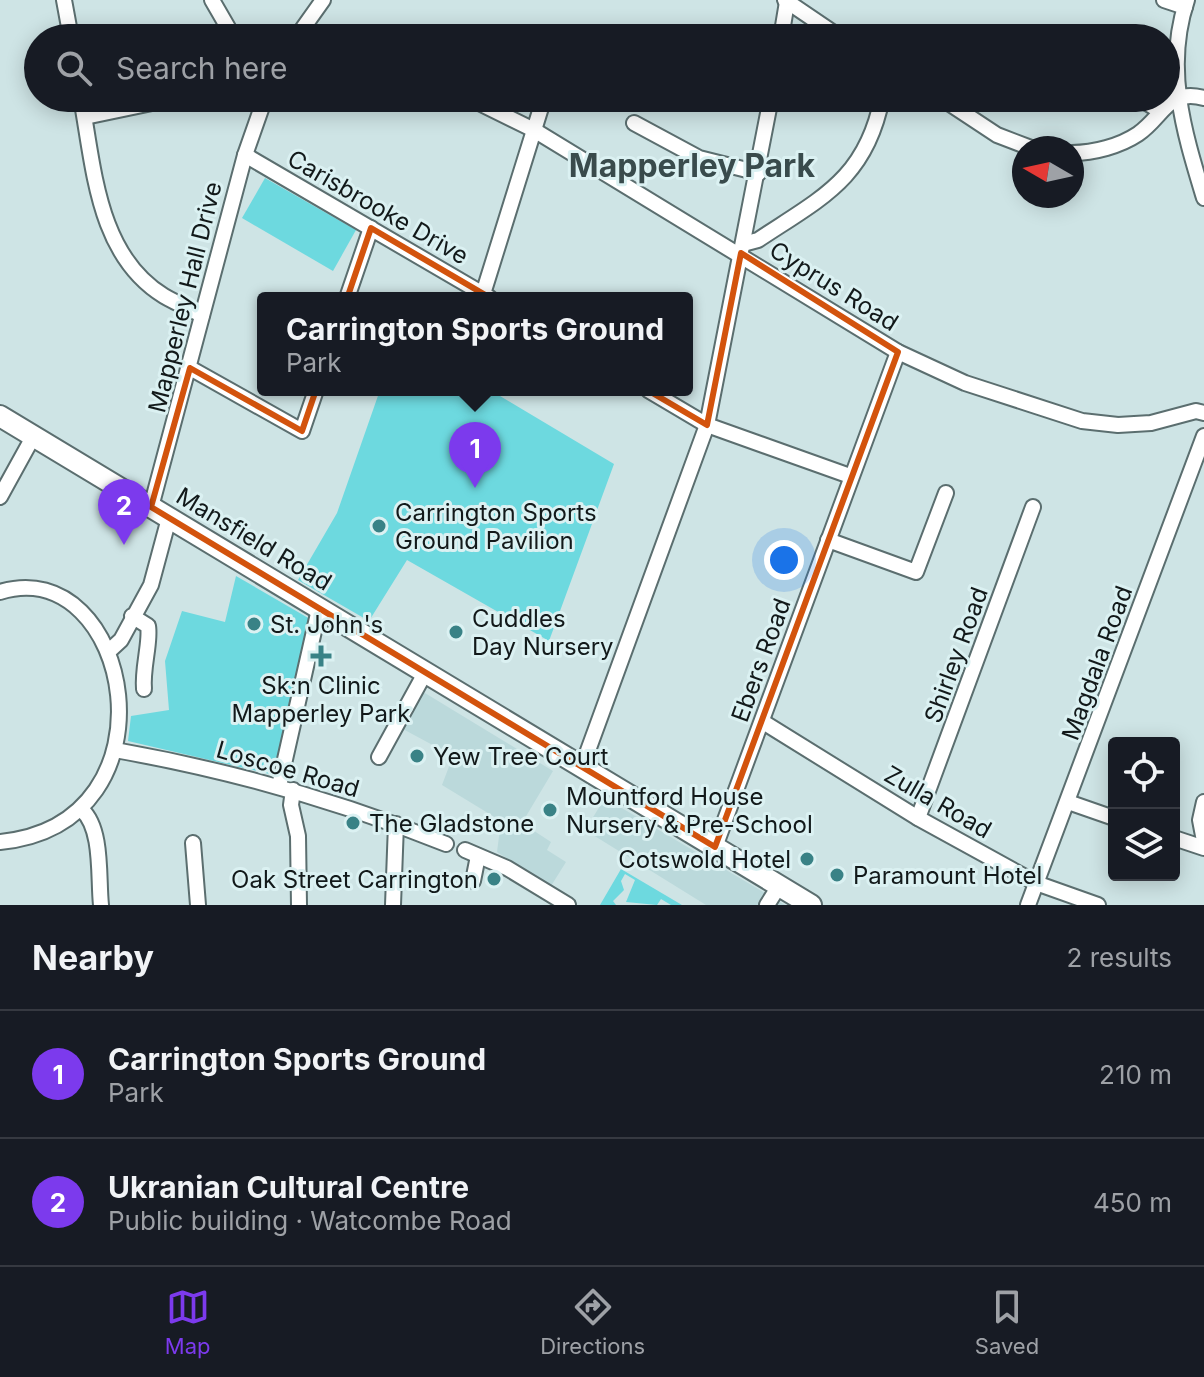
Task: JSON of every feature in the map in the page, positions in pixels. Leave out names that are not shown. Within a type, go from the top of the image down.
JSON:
[{"type":"highway","name":"Mansfield Road","points":[[0,416],[811,905]]},
{"type":"street","points":[[64,0],[68,24]]},
{"type":"street","points":[[212,0],[226,24]]},
{"type":"street","points":[[306,24],[322,2],[336,0]]},
{"type":"street","points":[[1164,0],[1186,3],[1180,40]]},
{"type":"street","points":[[783,24],[786,1],[820,24]]},
{"type":"street","points":[[1180,97],[1204,98]]},
{"type":"street","points":[[1180,108],[1204,198]]},
{"type":"street","points":[[84,112],[106,224],[117,244],[149,285],[202,315]]},
{"type":"street","points":[[85,117],[109,112]]},
{"type":"street","name":"Mapperley Hall Drive","points":[[151,507],[245,155],[260,112]]},
{"type":"street","name":"Cyprus Road","points":[[497,112],[742,248],[898,352],[965,383],[1082,421],[1118,425],[1151,423],[1196,411],[1204,413]]},
{"type":"street","points":[[487,292],[540,112]]},
{"type":"street","points":[[582,767],[707,425],[769,112]]},
{"type":"street","points":[[742,248],[846,178],[861,160],[879,112]]},
{"type":"street","points":[[962,112],[997,135],[1012,141]]},
{"type":"street","points":[[1084,151],[1113,146],[1139,133],[1159,112]]},
{"type":"street","points":[[634,123],[699,158],[759,173]]},
{"type":"street","name":"Carisbrooke Drive","points":[[245,155],[479,292]]},
{"type":"street","points":[[349,292],[371,228]]},
{"type":"street","name":"Ebers Road","points":[[715,847],[898,352]]},
{"type":"street","points":[[190,368],[302,431],[314,396]]},
{"type":"street","points":[[658,396],[707,425],[850,476]]},
{"type":"street","name":"Magdala Road","points":[[1028,905],[1204,436]]},
{"type":"street","points":[[0,497],[33,437]]},
{"type":"street","points":[[828,540],[916,572],[946,493]]},
{"type":"street","name":"Shirley Road","points":[[918,818],[1033,507]]},
{"type":"street","points":[[109,651],[121,640],[160,564],[169,518]]},
{"type":"street","points":[[0,592],[21,589],[56,596],[85,617],[109,651],[119,701],[115,750],[107,773],[82,810],[51,830],[0,842]]},
{"type":"street","points":[[299,905],[298,836],[286,788],[319,609]]},
{"type":"street","points":[[132,616],[148,626],[140,664],[144,689]]},
{"type":"street","points":[[379,757],[425,673]]},
{"type":"street","name":"Zulla Road","points":[[763,722],[918,818],[1036,883],[1098,905]]},
{"type":"street","name":"Loscoe Road","points":[[115,750],[286,788],[446,844]]},
{"type":"street","points":[[1068,802],[1108,816]]},
{"type":"street","points":[[1204,802],[1200,820],[1204,841]]},
{"type":"street","points":[[82,810],[91,819],[94,833],[101,905]]},
{"type":"street","points":[[393,905],[396,824]]},
{"type":"street","points":[[1180,840],[1204,848]]},
{"type":"street","points":[[198,850],[198,905]]},
{"type":"street","points":[[473,881],[471,853],[494,862],[568,905]]},
{"type":"street","points":[[767,905],[779,886]]},
{"type":"highlighted area","points":[[371,228],[707,425],[741,253],[898,352],[715,847],[151,507],[190,368],[302,431]]},
{"type":"shaded area","points":[[265,178],[356,230],[333,271],[242,218]]},
{"type":"shaded area","points":[[378,396],[500,396],[614,464],[549,641],[407,560],[369,621],[298,580],[337,513]]},
{"type":"shaded area","points":[[236,576],[310,619],[274,775],[128,741],[131,716],[169,710],[165,661],[182,611],[225,622]]},
{"type":"shaded area","points":[[420,690],[553,771],[522,823],[551,842],[547,850],[566,862],[551,886],[497,852],[501,821],[442,785],[453,756],[401,728]]},
{"type":"shaded area","points":[[605,798],[785,905],[706,905],[585,830]]},
{"type":"shaded area","points":[[621,869],[682,905],[671,905],[661,899],[657,905],[626,902],[635,880],[625,874],[621,881],[624,890],[613,901],[616,905],[600,905]]},
{"type":"place","name":"Carrington Sports Ground","points":[[475,488]]},
{"type":"place","name":"Carrington Sports Ground Pavilion","points":[[379,526]]},
{"type":"place","name":"Ukranian Cultural Centre","points":[[124,545]]},
{"type":"place","name":"St. John's","points":[[254,624]]},
{"type":"place","name":"Cuddles Day Nursery","points":[[456,632]]},
{"type":"place","name":"Sk:n Clinic Mapperley Park","points":[[321,656]]},
{"type":"place","name":"Yew Tree Court","points":[[417,756]]},
{"type":"place","name":"Mountford House Nursery & Pre-School","points":[[550,810]]},
{"type":"place","name":"The Gladstone","points":[[353,823]]},
{"type":"place","name":"Cotswold Hotel","points":[[807,859]]},
{"type":"place","name":"Paramount Hotel","points":[[837,875]]},
{"type":"place","name":"Oak Street Carrington","points":[[494,879]]},
{"type":"district","name":"Mapperley Park","points":[[692,165]]}]
